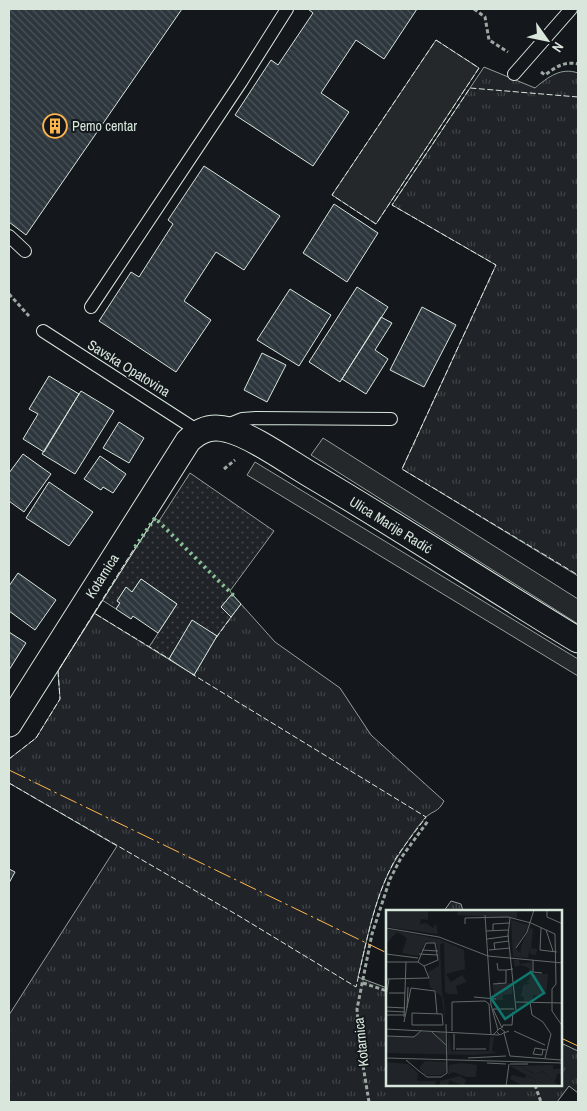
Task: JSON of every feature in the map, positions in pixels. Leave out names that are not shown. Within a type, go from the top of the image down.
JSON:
[{"type":"street","name":"Ulica Marije Radić","points":[[209,429],[241,435],[347,497],[578,640]]},
{"type":"street","name":"Kotarnica","points":[[10,720],[183,448],[209,429]]},
{"type":"lane","points":[[91,307],[242,82],[287,9]]},
{"type":"lane","points":[[514,74],[571,9]]},
{"type":"lane","points":[[9,236],[25,251]]},
{"type":"lane","name":"Savska Opatovina","points":[[43,331],[209,429]]},
{"type":"lane","points":[[209,429],[231,422],[256,418],[391,419]]},
{"type":"path","points":[[474,9],[486,18],[489,40],[498,46]]},
{"type":"path","points":[[540,72],[545,75],[560,64],[569,62],[578,64]]},
{"type":"path","points":[[9,294],[43,331]]},
{"type":"path","name":"Kotarnica","points":[[369,1102],[360,1047],[357,1010],[372,934],[390,879],[401,858],[428,821]]},
{"type":"path","points":[[363,983],[386,991]]},
{"type":"path","points":[[535,1086],[541,1102]]},
{"type":"green space","points":[[484,67],[535,88],[560,72],[572,71],[578,73],[578,576],[402,469],[496,265],[392,205]]},
{"type":"green space","points":[[190,473],[274,531],[230,591],[232,594],[221,607],[231,617],[217,636],[192,621],[169,659],[149,647],[177,604],[141,579],[132,592],[126,588],[117,601],[120,603],[116,609],[102,600],[155,518],[159,521]]},
{"type":"green space","points":[[241,604],[275,642],[340,688],[371,735],[444,801],[440,808],[428,815],[418,827],[398,856],[383,884],[373,915],[358,977],[386,988],[386,1086],[562,1086],[562,1043],[578,1051],[578,1093],[569,1086],[557,1102],[9,1102],[9,1015],[117,846],[9,783],[9,759],[36,738],[60,699],[58,671],[94,613],[194,675],[218,634]]},
{"type":"green space","points":[[451,901],[461,904],[463,910],[445,910]]},
{"type":"shaded area","points":[[436,40],[479,68],[376,224],[332,195]]},
{"type":"shaded area","points":[[323,438],[578,599],[578,624],[311,455]]},
{"type":"shaded area","points":[[255,462],[578,659],[578,676],[247,475]]},
{"type":"building","name":"Pemo centar","points":[[9,9],[182,9],[26,235],[9,222]]},
{"type":"building","points":[[308,9],[417,9],[384,59],[356,40],[321,93],[349,112],[313,166],[235,115],[271,60],[278,65],[313,13]]},
{"type":"building","points":[[204,166],[280,216],[244,270],[216,252],[184,301],[211,320],[176,372],[99,321],[131,272],[139,277],[173,224],[168,220]]},
{"type":"building","points":[[334,204],[378,233],[347,282],[303,253]]},
{"type":"building","points":[[357,287],[388,307],[340,382],[309,362]]},
{"type":"building","points":[[290,289],[331,315],[299,366],[257,340]]},
{"type":"building","points":[[422,307],[456,325],[424,387],[390,370]]},
{"type":"building","points":[[381,317],[392,323],[375,350],[388,359],[366,394],[342,379]]},
{"type":"building","points":[[262,353],[286,365],[267,402],[244,390]]},
{"type":"building","points":[[49,376],[79,394],[44,452],[23,439],[38,414],[29,409]]},
{"type":"building","points":[[81,391],[114,411],[75,474],[42,454]]},
{"type":"building","points":[[119,422],[144,438],[129,463],[103,448]]},
{"type":"building","points":[[23,454],[51,474],[24,512],[9,501],[9,473]]},
{"type":"building","points":[[100,456],[126,474],[113,493],[103,487],[101,490],[84,479]]},
{"type":"building","points":[[49,482],[93,512],[69,546],[26,518]]},
{"type":"building","points":[[18,573],[56,600],[35,630],[9,611],[9,586]]},
{"type":"building","points":[[141,579],[177,604],[158,633],[133,616],[131,619],[116,609],[120,603],[117,601],[126,587],[132,592]]},
{"type":"building","points":[[232,594],[241,604],[231,617],[221,607]]},
{"type":"building","points":[[192,620],[217,636],[194,675],[169,659]]},
{"type":"building","points":[[9,632],[26,643],[9,670]]},
{"type":"building","points":[[9,869],[15,872],[9,883]]},
{"type":"hedge","points":[[135,547],[155,518],[235,597]]},
{"type":"fence","points":[[436,40],[479,68],[376,224],[332,195],[436,40]]},
{"type":"fence","points":[[578,97],[470,88],[392,205],[496,265],[402,469],[578,575]]},
{"type":"fence","points":[[94,613],[135,547]]},
{"type":"fence","points":[[9,759],[36,738],[60,699],[58,671],[94,613],[171,660]]},
{"type":"fence","points":[[216,638],[232,616]]},
{"type":"fence","points":[[9,783],[239,916],[356,987],[376,905],[388,873],[396,858],[426,817],[192,674]]},
{"type":"power","points":[[9,770],[386,953]]},
{"type":"power","points":[[562,1038],[578,1046]]},
{"type":"place","name":"Pemo centar","points":[[55,126]]}]
